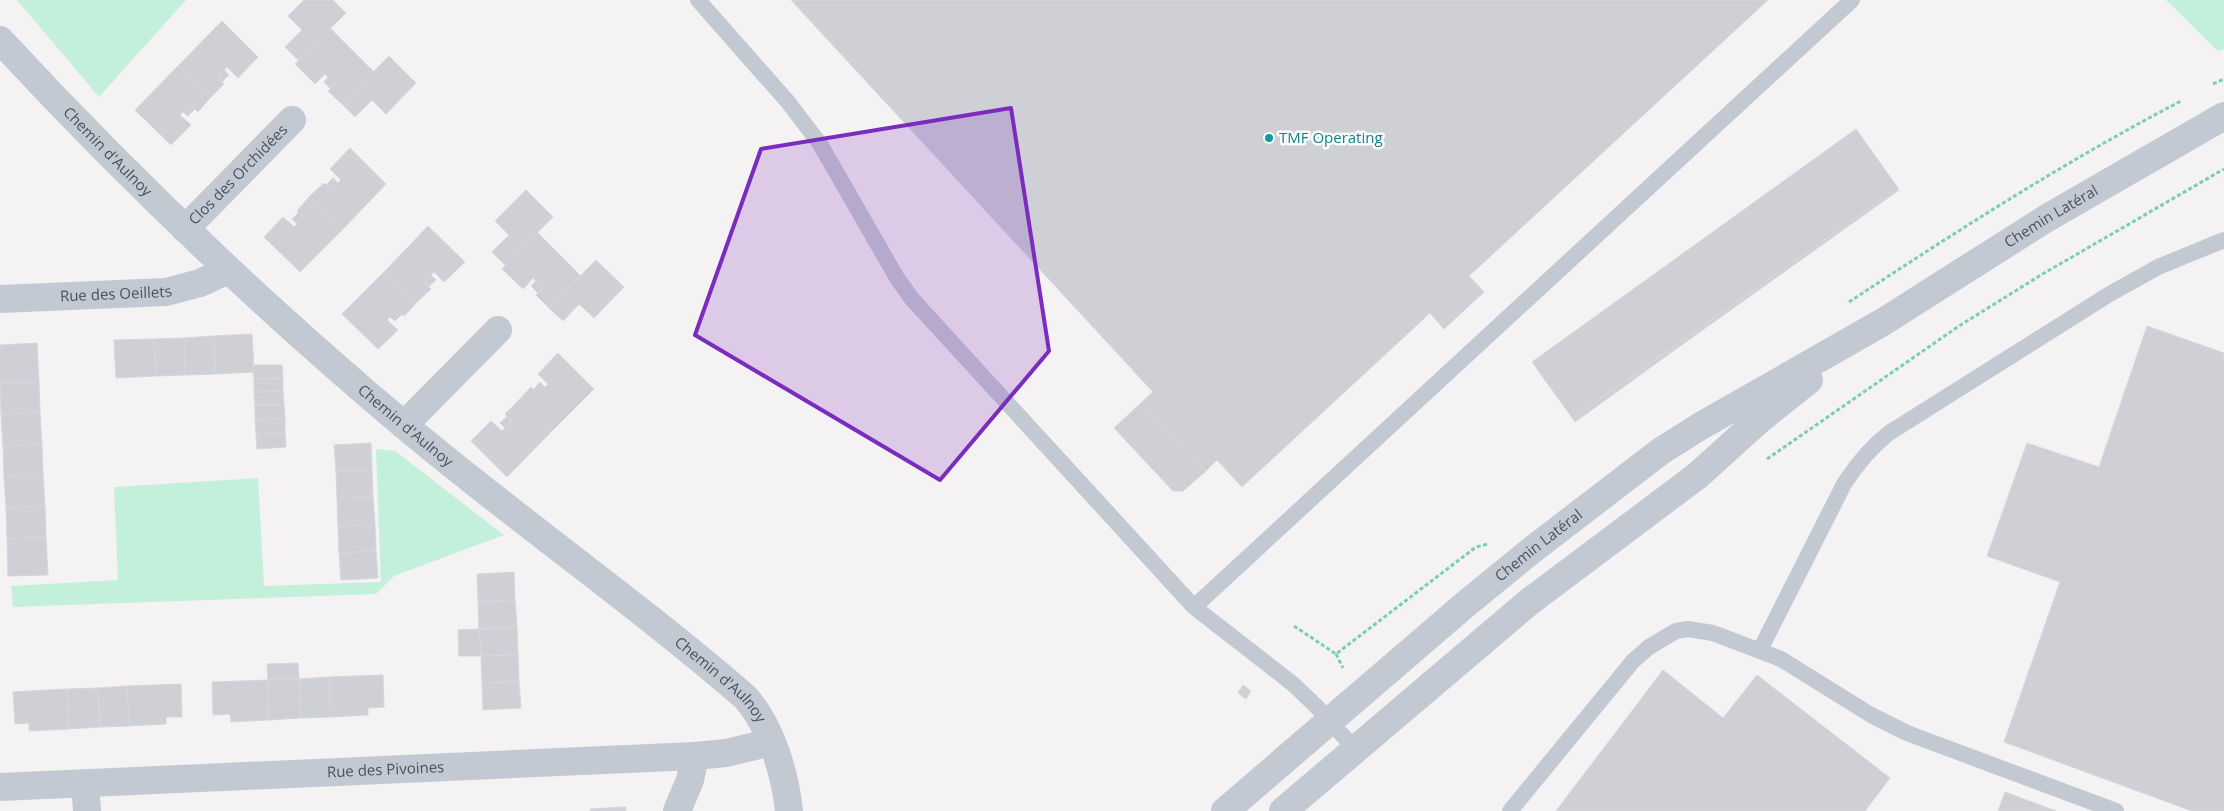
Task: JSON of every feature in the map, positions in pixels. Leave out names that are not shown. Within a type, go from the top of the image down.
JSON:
[{"type":"street","name":"Chemin d'Aulnoy","points":[[0,40],[76,122],[228,270],[404,425],[745,697],[762,717],[772,742],[785,787],[789,811]]},
{"type":"street","name":"Chemin Latéral","points":[[1225,811],[1467,603],[1532,550],[1661,451],[1699,427],[1883,322],[2032,227],[2224,116]]},
{"type":"street","name":"Clos des Orchidées","points":[[185,229],[292,120]]},
{"type":"street","name":"Rue des Oeillets","points":[[0,299],[166,292],[200,283],[228,270]]},
{"type":"street","name":"Chemin Latéral","points":[[1283,811],[1529,602],[1697,476],[1785,399],[1883,322]]},
{"type":"street","points":[[404,425],[498,330]]},
{"type":"street","name":"Rue des Pivoines","points":[[0,787],[695,756],[726,753],[772,742]]},
{"type":"street","points":[[677,811],[690,780],[695,756]]},
{"type":"street","points":[[85,784],[87,811]]},
{"type":"lane","points":[[698,0],[788,102],[820,144],[897,278],[912,299],[1194,607],[1293,684],[1355,749]]},
{"type":"lane","points":[[1194,607],[1852,0]]},
{"type":"lane","points":[[1760,650],[1844,484],[1866,453],[1877,442],[2108,294],[2158,268],[2224,240]]},
{"type":"lane","points":[[1510,811],[1622,673],[1649,646],[1676,631],[1700,630],[1728,637],[1789,664],[1871,715],[1907,734],[2116,811]]},
{"type":"path","points":[[1762,462],[1959,326],[2041,275],[2224,169]]},
{"type":"path","points":[[1294,626],[1336,654],[1476,547],[1494,542]]},
{"type":"highlighted area","points":[[1011,108],[1049,351],[940,480],[695,335],[761,149]]},
{"type":"green space","points":[[17,0],[186,0],[99,97]]},
{"type":"green space","points":[[2166,0],[2224,0],[2224,49],[2218,51]]},
{"type":"green space","points":[[376,449],[395,451],[504,535],[394,576],[376,594],[13,607],[11,586],[118,580],[114,487],[258,478],[264,586],[381,582]]},
{"type":"building","points":[[304,0],[333,0],[346,13],[298,60],[285,47],[302,30],[288,16]]},
{"type":"building","name":"TMF Operating","points":[[791,0],[1768,0],[1469,276],[1484,292],[1444,329],[1430,313],[1242,487],[1217,460],[1206,471],[1142,402],[1153,392]]},
{"type":"building","points":[[222,21],[258,57],[238,78],[227,67],[218,77],[224,84],[210,98],[178,66]]},
{"type":"building","points":[[330,28],[374,72],[342,104],[328,91],[335,84],[325,74],[315,84],[295,64]]},
{"type":"building","points":[[389,56],[416,83],[386,114],[372,100],[355,117],[342,104]]},
{"type":"building","points":[[178,66],[210,98],[198,112],[190,104],[180,115],[191,125],[171,145],[135,110]]},
{"type":"building","points":[[224,70],[229,75],[222,82],[218,77]]},
{"type":"building","points":[[328,77],[335,84],[330,88],[324,82]]},
{"type":"building","points":[[190,104],[195,109],[188,116],[183,112]]},
{"type":"building","points":[[1856,129],[1898,188],[1573,419],[1532,362]]},
{"type":"building","points":[[350,148],[386,184],[343,229],[310,196],[324,183],[331,190],[341,180],[330,169]]},
{"type":"building","points":[[333,178],[338,183],[331,190],[326,185]]},
{"type":"building","points":[[1898,188],[1899,190],[1669,354],[1667,351]]},
{"type":"building","points":[[526,190],[553,217],[505,265],[492,252],[509,235],[495,221]]},
{"type":"building","points":[[310,196],[343,229],[300,272],[264,237],[283,217],[294,227],[304,217],[297,211]]},
{"type":"building","points":[[299,212],[304,217],[297,224],[292,219]]},
{"type":"building","points":[[428,226],[465,262],[444,282],[434,272],[424,282],[431,289],[417,302],[385,271]]},
{"type":"building","points":[[537,232],[581,276],[549,308],[536,295],[543,288],[533,278],[523,289],[502,269]]},
{"type":"building","points":[[596,260],[624,287],[594,318],[579,304],[563,321],[549,308]]},
{"type":"building","points":[[385,271],[417,302],[404,316],[397,310],[387,320],[398,330],[378,349],[342,314]]},
{"type":"building","points":[[431,275],[436,280],[428,287],[424,282]]},
{"type":"building","points":[[536,281],[543,288],[538,293],[531,286]]},
{"type":"building","points":[[397,310],[402,314],[395,321],[390,317]]},
{"type":"building","points":[[2147,326],[2224,353],[2224,811],[2192,811],[2004,742],[2060,582],[1987,556],[2027,443],[2099,467]]},
{"type":"building","points":[[252,334],[254,372],[216,374],[213,336]]},
{"type":"building","points":[[213,336],[216,374],[185,375],[184,338]]},
{"type":"building","points":[[184,338],[185,375],[156,376],[154,339]]},
{"type":"building","points":[[154,339],[156,376],[116,378],[114,340]]},
{"type":"building","points":[[37,343],[39,382],[0,383],[0,345]]},
{"type":"building","points":[[1667,351],[1669,354],[1575,422],[1573,419],[1577,414]]},
{"type":"building","points":[[558,353],[594,389],[550,433],[518,401],[531,387],[538,394],[548,384],[538,374]]},
{"type":"building","points":[[253,365],[282,365],[283,378],[254,379]]},
{"type":"building","points":[[283,378],[283,391],[254,392],[254,379]]},
{"type":"building","points":[[39,382],[40,412],[1,414],[0,383]]},
{"type":"building","points":[[540,382],[545,387],[538,394],[534,389]]},
{"type":"building","points":[[283,391],[284,405],[255,405],[254,392]]},
{"type":"building","points":[[518,401],[550,433],[507,477],[471,441],[491,421],[502,431],[512,421],[505,414]]},
{"type":"building","points":[[1142,402],[1206,471],[1183,491],[1173,491],[1114,428]]},
{"type":"building","points":[[255,405],[284,405],[285,418],[255,420]]},
{"type":"building","points":[[40,412],[42,444],[3,446],[1,414]]},
{"type":"building","points":[[507,416],[512,421],[505,428],[500,423]]},
{"type":"building","points":[[285,418],[285,433],[256,434],[255,420]]},
{"type":"building","points":[[285,433],[286,447],[257,449],[256,434]]},
{"type":"building","points":[[371,443],[372,470],[336,472],[334,445]]},
{"type":"building","points":[[42,444],[43,475],[4,476],[3,446]]},
{"type":"building","points":[[372,470],[373,497],[337,499],[336,472]]},
{"type":"building","points":[[43,475],[45,506],[6,508],[4,476]]},
{"type":"building","points":[[373,497],[375,524],[338,526],[337,499]]},
{"type":"building","points":[[45,506],[46,537],[7,539],[6,508]]},
{"type":"building","points":[[375,524],[376,551],[339,553],[338,526]]},
{"type":"building","points":[[46,537],[48,575],[8,576],[7,539]]},
{"type":"building","points":[[376,551],[378,578],[341,580],[339,553]]},
{"type":"building","points":[[514,572],[515,600],[478,602],[477,574]]},
{"type":"building","points":[[515,600],[517,627],[479,629],[478,602]]},
{"type":"building","points":[[517,627],[518,654],[481,656],[479,629]]},
{"type":"building","points":[[479,629],[481,656],[459,656],[458,630]]},
{"type":"building","points":[[518,654],[519,681],[482,683],[481,656]]},
{"type":"building","points":[[298,663],[299,679],[268,680],[267,664]]},
{"type":"building","points":[[1663,670],[1723,718],[1757,675],[1890,778],[1865,811],[1556,811]]},
{"type":"building","points":[[383,675],[384,707],[368,708],[368,715],[331,717],[329,677]]},
{"type":"building","points":[[329,677],[331,717],[301,718],[299,679]]},
{"type":"building","points":[[299,679],[301,718],[269,720],[268,680]]},
{"type":"building","points":[[268,680],[269,720],[231,722],[230,714],[213,715],[212,682]]},
{"type":"building","points":[[519,681],[521,708],[483,710],[482,683]]},
{"type":"building","points":[[181,684],[182,717],[166,717],[166,724],[129,726],[127,686]]},
{"type":"building","points":[[1243,685],[1251,691],[1246,699],[1238,693]]},
{"type":"building","points":[[127,686],[129,726],[100,727],[98,688]]},
{"type":"building","points":[[98,688],[100,727],[69,729],[67,689]]},
{"type":"building","points":[[67,689],[69,729],[29,731],[29,723],[15,724],[13,692]]},
{"type":"building","points":[[2005,792],[2056,811],[1998,811]]},
{"type":"building","points":[[626,807],[626,811],[590,811],[590,809]]},
{"type":"place","name":"TMF Operating","points":[[1269,138]]}]
